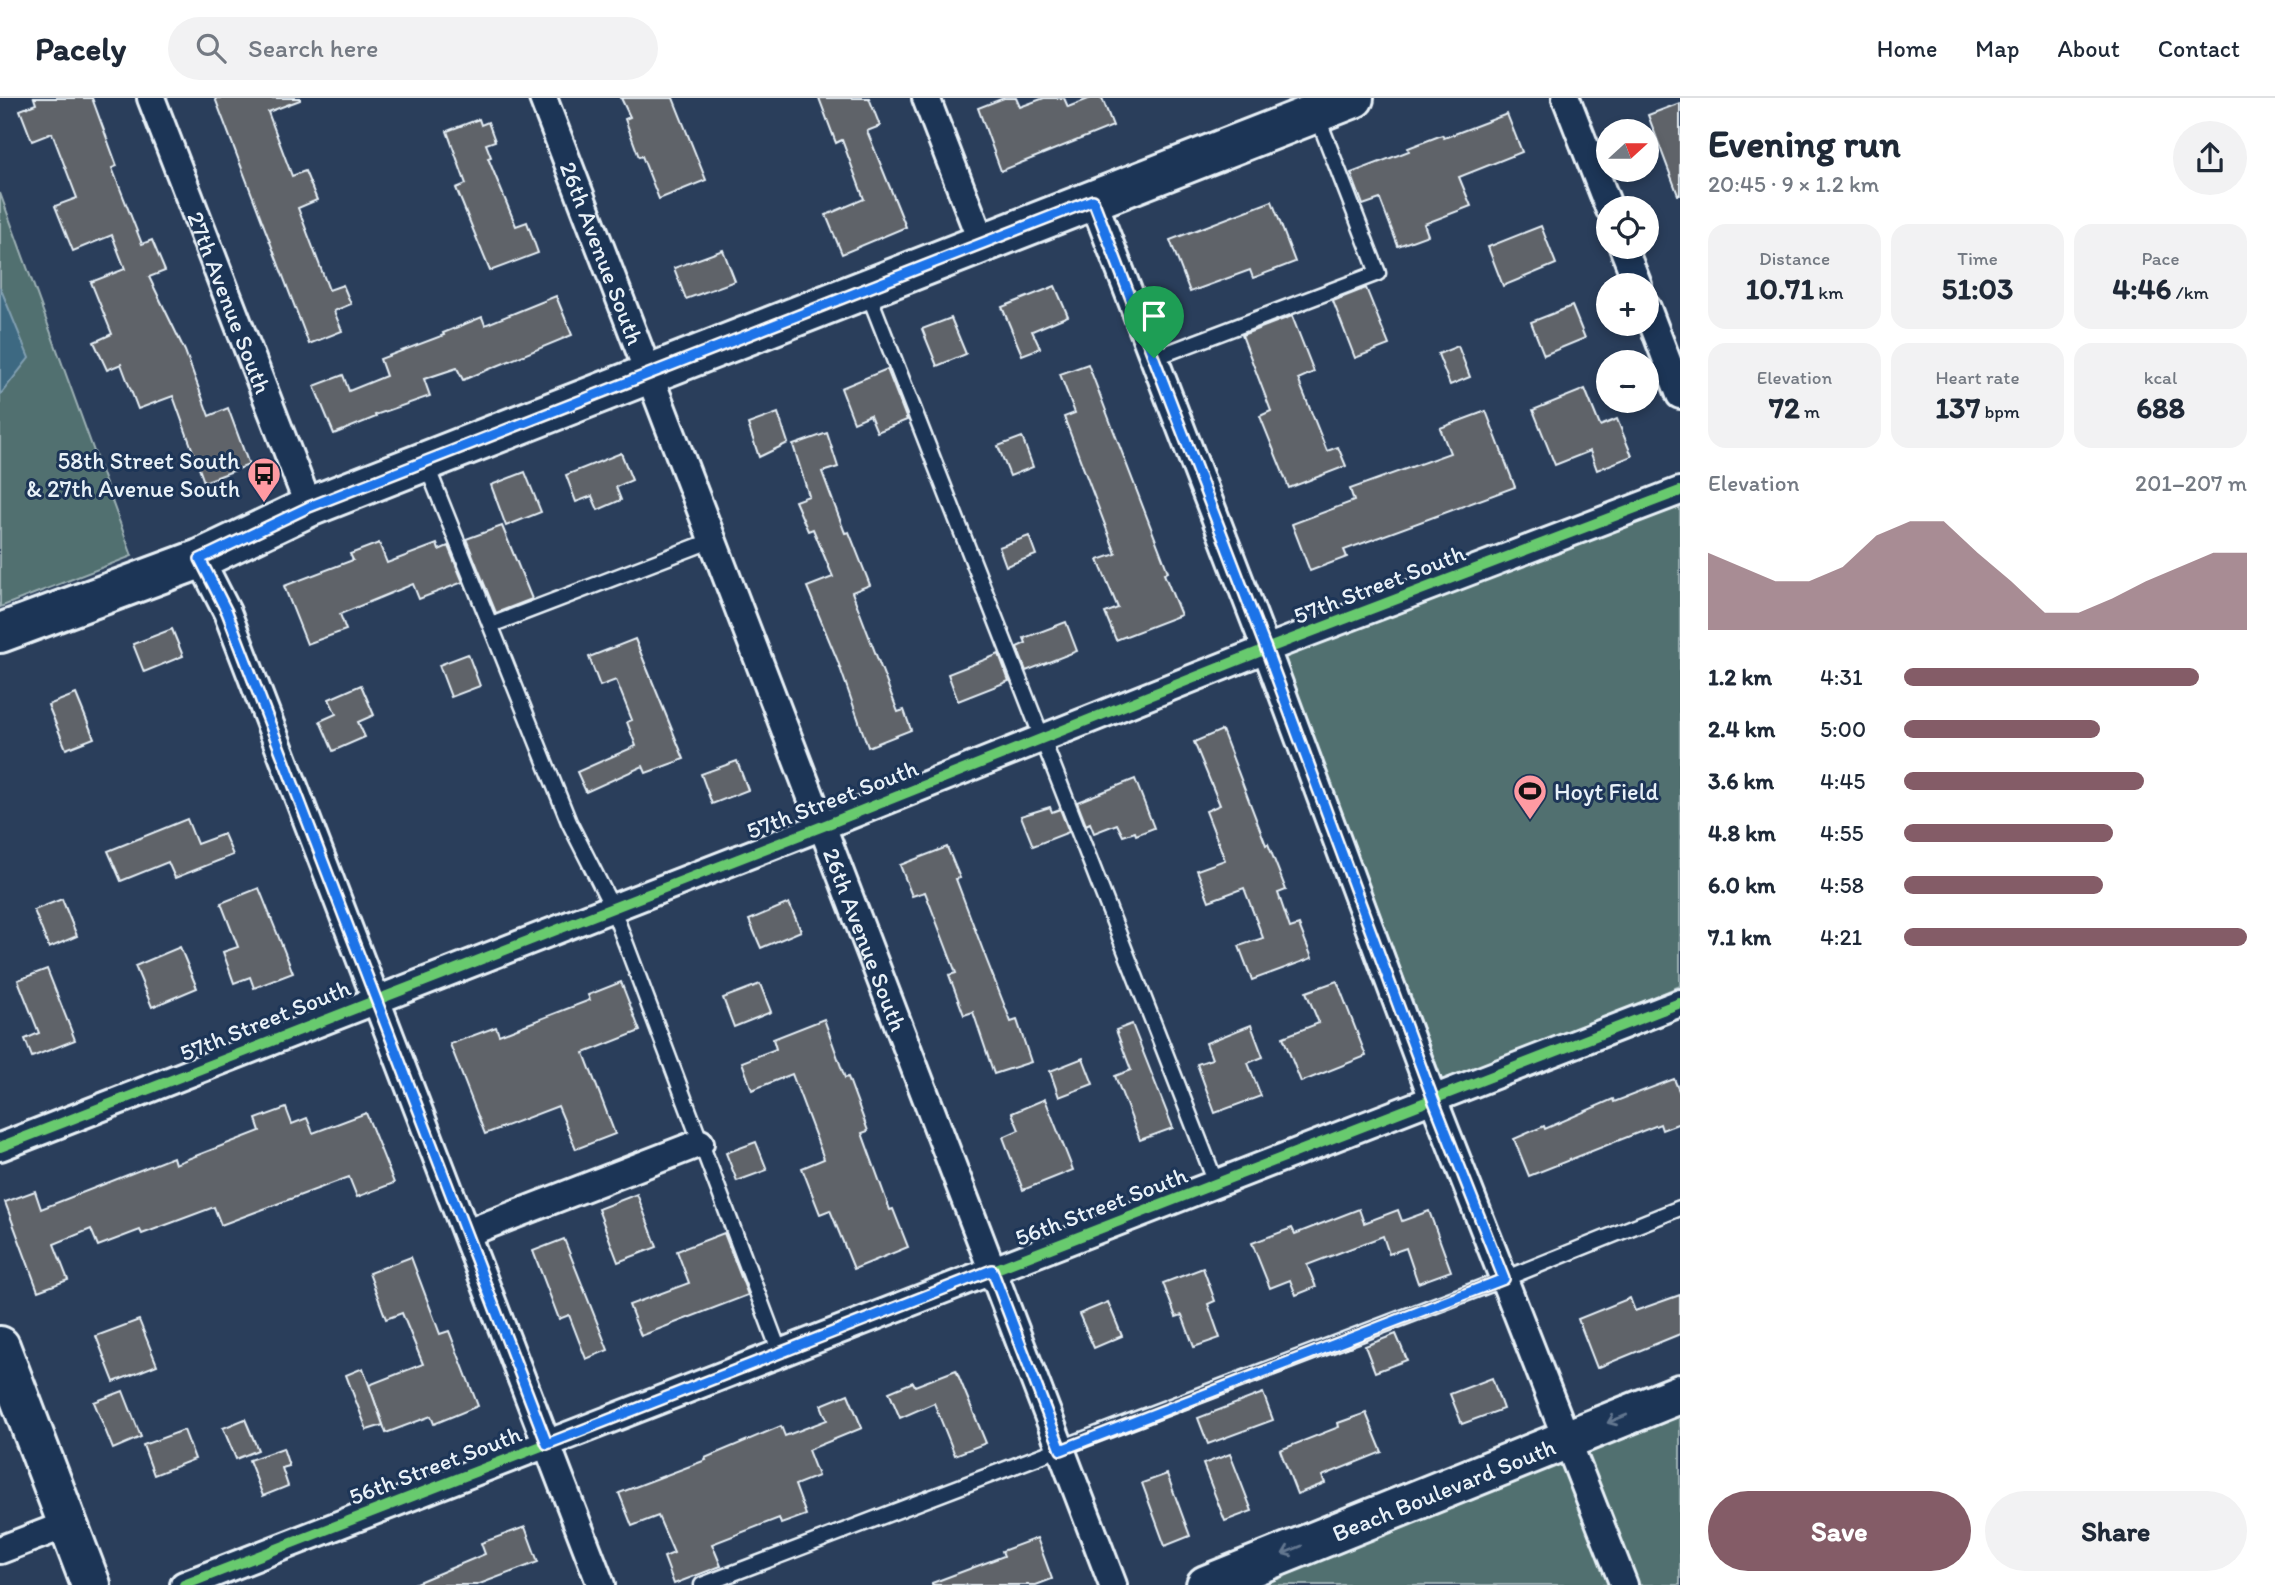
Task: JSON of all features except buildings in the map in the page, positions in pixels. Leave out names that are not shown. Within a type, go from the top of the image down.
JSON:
[{"type":"street","name":"27th Avenue South","points":[[151,98],[309,507]]},
{"type":"street","name":"26th Avenue South","points":[[543,98],[1113,1585]]},
{"type":"street","points":[[926,98],[982,243]]},
{"type":"street","points":[[0,633],[200,559],[309,507],[1093,200],[1308,109],[1354,98]]},
{"type":"street","points":[[1566,98],[1604,196]]},
{"type":"street","points":[[1093,200],[1266,649],[1433,1099],[1624,1585]]},
{"type":"street","points":[[1658,336],[1680,395]]},
{"type":"street","name":"57th Street South","points":[[0,1147],[822,826],[1266,649],[1680,491]]},
{"type":"street","points":[[200,559],[227,612],[601,1585]]},
{"type":"street","name":"56th Street South","points":[[184,1585],[1680,1003]]},
{"type":"street","points":[[467,1233],[700,1143]]},
{"type":"street","points":[[0,1346],[17,1406],[91,1585]]},
{"type":"street","name":"Beach Boulevard South","points":[[1206,1585],[1680,1394]]},
{"type":"street","points":[[0,1550],[68,1524]]},
{"type":"lane","points":[[1154,358],[1378,273],[1308,109]]},
{"type":"lane","points":[[867,288],[1216,1183]]},
{"type":"lane","points":[[425,461],[569,822],[612,907],[780,1353]]},
{"type":"lane","points":[[491,625],[713,540]]},
{"type":"lane","points":[[702,1585],[1061,1450],[1680,1208]]},
{"type":"green space","points":[[0,193],[132,556],[0,607]]},
{"type":"green space","name":"Hoyt Field","points":[[1680,504],[1680,986],[1443,1082],[1283,656]]},
{"type":"green space","points":[[1680,1414],[1680,1585],[1243,1585]]},
{"type":"water","points":[[0,287],[29,358],[0,395]]},
{"type":"cycle path","points":[[0,1147],[823,826],[1266,649],[1680,491]]},
{"type":"cycle path","points":[[184,1585],[1680,1003]]},
{"type":"place","name":"58th Street South & 27th Avenue South","points":[[264,504]]},
{"type":"place","name":"Hoyt Field","points":[[1530,821]]},
{"type":"route","points":[[1093,200],[1154,358],[1266,649],[1433,1099],[1504,1279],[1061,1450],[992,1270],[547,1444],[227,612],[200,559],[309,507],[1093,200]]}]
